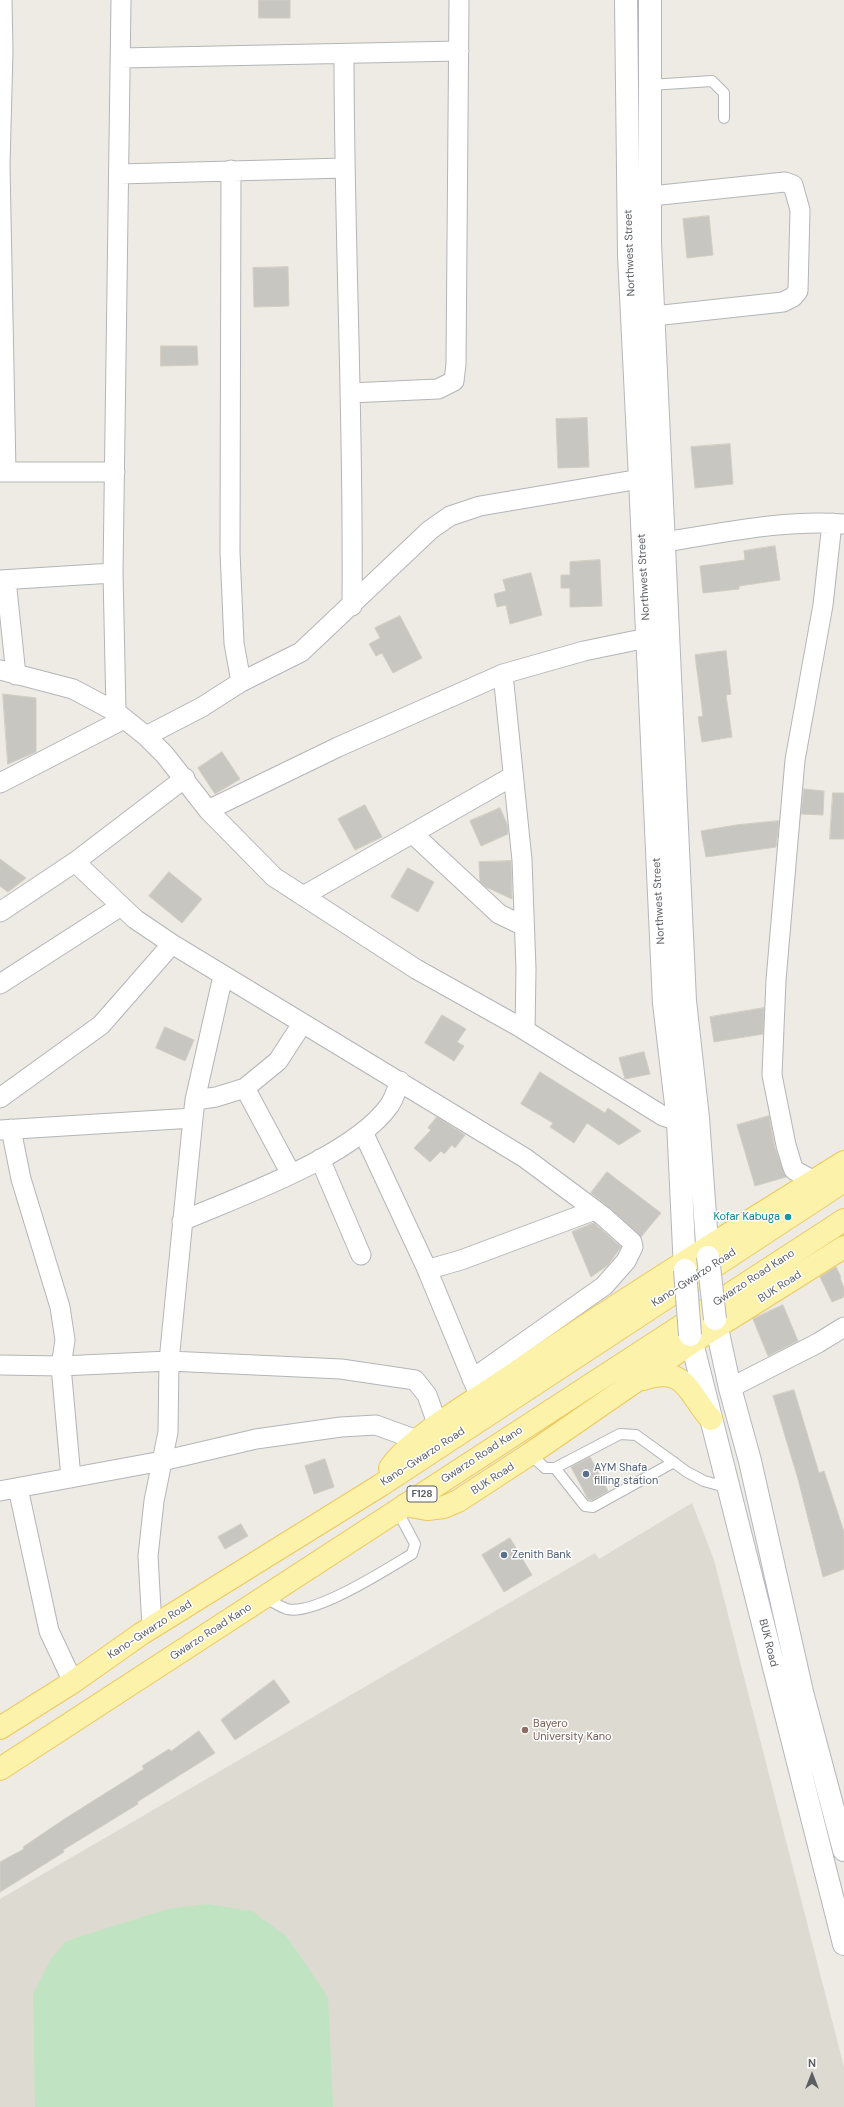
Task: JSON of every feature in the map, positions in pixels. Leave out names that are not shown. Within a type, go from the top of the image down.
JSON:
[{"type":"main road","name":"Northwest Street","points":[[626,0],[629,255],[664,1003],[678,1121],[691,1152]]},
{"type":"main road","name":"Northwest Street","points":[[650,0],[651,196],[654,316],[685,1001],[698,1118],[691,1152]]},
{"type":"main road","points":[[691,1152],[708,1252],[716,1323]]},
{"type":"main road","points":[[691,1152],[684,1265],[691,1339]]},
{"type":"main road","points":[[381,1485],[391,1466],[417,1440],[438,1426],[476,1388],[708,1252],[814,1180],[844,1162]]},
{"type":"main road","name":"Kano-Gwarzo Road","points":[[0,1728],[73,1682],[152,1627],[381,1485],[844,1181]]},
{"type":"main road","name":"Gwarzo Road Kano","points":[[0,1769],[844,1220]]},
{"type":"main road","name":"BUK Road","points":[[401,1507],[427,1509],[444,1507],[458,1501],[638,1381],[691,1339],[844,1247]]},
{"type":"main road","name":"BUK Road","points":[[716,1323],[730,1388],[750,1460],[802,1692],[844,1850]]},
{"type":"main road","name":"BUK Road","points":[[691,1339],[844,1944]]},
{"type":"main road","points":[[638,1381],[654,1376],[671,1374],[683,1382],[711,1419]]},
{"type":"street","points":[[2,0],[0,165],[3,472],[115,472]]},
{"type":"street","points":[[120,715],[113,573],[121,0]]},
{"type":"street","points":[[350,393],[438,389],[454,381],[456,364],[460,51],[459,0]]},
{"type":"street","points":[[121,58],[460,51]]},
{"type":"street","points":[[344,54],[344,168],[353,490],[352,606]]},
{"type":"street","points":[[119,174],[344,168]]},
{"type":"street","points":[[231,170],[230,552],[234,643],[241,682]]},
{"type":"street","points":[[651,196],[785,182],[794,185],[800,210],[798,291],[794,297],[783,302],[654,316]]},
{"type":"street","points":[[146,736],[202,707],[241,682],[301,652],[352,606],[430,530],[450,516],[480,506],[640,479]]},
{"type":"street","points":[[664,542],[745,530],[838,524],[795,760],[776,980],[772,1074],[786,1145],[792,1165],[794,1170],[814,1180]]},
{"type":"street","points":[[113,573],[3,580],[8,672],[73,689],[120,715],[146,736],[185,778],[208,810],[274,877],[416,969],[525,1030],[663,1116],[678,1121]]},
{"type":"street","points":[[208,810],[338,747],[503,674],[584,651],[647,638]]},
{"type":"street","points":[[503,674],[522,860],[525,1030]]},
{"type":"street","points":[[0,783],[120,715]]},
{"type":"street","points":[[303,896],[513,776]]},
{"type":"street","points":[[0,912],[75,862],[185,778]]},
{"type":"street","points":[[413,834],[499,914],[524,926]]},
{"type":"street","points":[[75,862],[135,919],[223,976],[400,1081],[525,1158],[595,1210],[632,1242],[633,1247],[626,1261],[604,1286],[476,1388],[426,1267],[363,1132]]},
{"type":"street","points":[[0,984],[121,906]]},
{"type":"street","points":[[0,1098],[101,1025],[172,944]]},
{"type":"street","points":[[152,1627],[148,1556],[154,1501],[168,1432],[169,1361],[193,1118],[195,1100],[223,976]]},
{"type":"street","points":[[195,1100],[216,1097],[246,1088],[278,1061],[302,1024]]},
{"type":"street","points":[[182,1222],[291,1174],[320,1159],[363,1132],[389,1106],[400,1081]]},
{"type":"street","points":[[246,1088],[291,1174]]},
{"type":"street","points":[[71,1478],[61,1366],[66,1340],[60,1307],[5,1129],[193,1118]]},
{"type":"street","points":[[320,1159],[361,1255]]},
{"type":"street","points":[[426,1267],[433,1268],[461,1260],[595,1210]]},
{"type":"street","points":[[730,1388],[844,1328]]},
{"type":"street","points":[[0,1365],[61,1366],[169,1361],[341,1369],[415,1380],[427,1395],[438,1426]]},
{"type":"street","points":[[73,1682],[49,1631],[9,1490],[162,1460],[256,1439],[353,1426],[376,1425],[417,1440]]},
{"type":"lane","points":[[650,84],[712,81],[724,93],[724,118]]},
{"type":"lane","points":[[530,1454],[545,1468],[555,1468],[620,1434],[636,1436],[704,1481],[729,1488]]},
{"type":"lane","points":[[555,1468],[585,1506],[589,1508],[594,1507],[674,1462]]},
{"type":"lane","points":[[265,1598],[287,1609],[308,1607],[353,1589],[412,1554],[414,1544],[401,1507]]},
{"type":"shaded area","name":"Bayero University Kano","points":[[692,1503],[714,1560],[844,2067],[844,2107],[0,2107],[0,1899],[595,1553],[599,1559]]},
{"type":"green space","points":[[207,1904],[252,1911],[287,1937],[328,1997],[333,2107],[35,2107],[33,1994],[51,1959],[66,1941],[168,1909]]},
{"type":"building","points":[[259,0],[290,0],[290,18],[259,18]]},
{"type":"building","points":[[709,216],[713,255],[687,258],[683,219]]},
{"type":"building","points":[[288,267],[289,306],[254,307],[253,268]]},
{"type":"building","points":[[161,346],[197,346],[198,365],[161,366]]},
{"type":"building","points":[[587,418],[589,467],[558,468],[556,419]]},
{"type":"building","points":[[730,444],[733,484],[695,488],[691,447]]},
{"type":"building","points":[[775,546],[780,580],[739,586],[739,589],[703,593],[700,566],[745,560],[744,551]]},
{"type":"building","points":[[600,560],[602,606],[570,607],[570,588],[561,588],[561,575],[570,575],[570,562]]},
{"type":"building","points":[[531,573],[542,615],[510,624],[506,605],[497,607],[494,594],[506,591],[503,580]]},
{"type":"building","points":[[400,616],[422,658],[393,673],[382,653],[376,656],[369,644],[380,638],[375,628]]},
{"type":"building","points":[[726,651],[731,694],[726,695],[732,737],[702,742],[698,717],[703,716],[695,655]]},
{"type":"building","points":[[3,694],[36,698],[36,752],[8,764]]},
{"type":"building","points":[[222,752],[240,779],[215,794],[198,768]]},
{"type":"building","points":[[804,789],[824,791],[823,815],[801,814]]},
{"type":"building","points":[[833,793],[844,793],[844,839],[830,839]]},
{"type":"building","points":[[365,805],[382,837],[355,850],[338,819]]},
{"type":"building","points":[[500,808],[507,824],[508,834],[481,846],[470,821]]},
{"type":"building","points":[[779,821],[776,847],[706,857],[701,831],[736,825]]},
{"type":"building","points":[[0,859],[26,878],[8,892],[0,886]]},
{"type":"building","points":[[511,861],[512,899],[486,887],[480,882],[479,862]]},
{"type":"building","points":[[408,868],[434,882],[418,912],[391,897]]},
{"type":"building","points":[[169,872],[202,899],[182,923],[149,896]]},
{"type":"building","points":[[764,1008],[763,1034],[714,1042],[710,1017]]},
{"type":"building","points":[[442,1015],[466,1029],[457,1042],[464,1046],[454,1061],[425,1043]]},
{"type":"building","points":[[165,1027],[194,1040],[185,1061],[156,1048]]},
{"type":"building","points":[[644,1052],[650,1074],[625,1079],[619,1058]]},
{"type":"building","points":[[540,1072],[605,1113],[608,1108],[641,1131],[619,1145],[587,1123],[574,1143],[550,1127],[553,1123],[521,1104]]},
{"type":"building","points":[[769,1116],[775,1148],[786,1177],[755,1186],[737,1125]]},
{"type":"building","points":[[437,1117],[465,1135],[455,1148],[452,1145],[444,1154],[441,1151],[430,1162],[414,1148],[431,1130],[428,1128]]},
{"type":"building","points":[[607,1172],[661,1213],[641,1237],[610,1208],[591,1193]]},
{"type":"building","points":[[594,1223],[621,1247],[608,1265],[591,1277],[572,1232]]},
{"type":"building","points":[[836,1267],[844,1288],[844,1297],[832,1302],[820,1277]]},
{"type":"building","points":[[783,1305],[798,1341],[768,1356],[753,1319]]},
{"type":"building","points":[[794,1390],[819,1473],[824,1471],[844,1532],[844,1569],[823,1577],[798,1479],[773,1396]]},
{"type":"building","points":[[590,1457],[608,1491],[592,1500],[588,1499],[571,1467]]},
{"type":"building","points":[[325,1459],[334,1487],[314,1494],[305,1466]]},
{"type":"building","points":[[241,1524],[248,1536],[225,1549],[218,1537]]},
{"type":"building","points":[[510,1538],[532,1575],[504,1592],[482,1555]]},
{"type":"building","points":[[274,1680],[290,1702],[235,1740],[221,1720]]},
{"type":"building","points":[[199,1731],[215,1753],[0,1892],[0,1862],[24,1849],[23,1847],[66,1818],[144,1769],[142,1766],[169,1749],[171,1751]]},
{"type":"place","name":"Kofar Kabuga","points":[[788,1217]]},
{"type":"place","name":"AYM Shafa filling station","points":[[586,1474]]},
{"type":"place","name":"Zenith Bank","points":[[504,1555]]},
{"type":"place","name":"Bayero University Kano","points":[[525,1730]]}]
